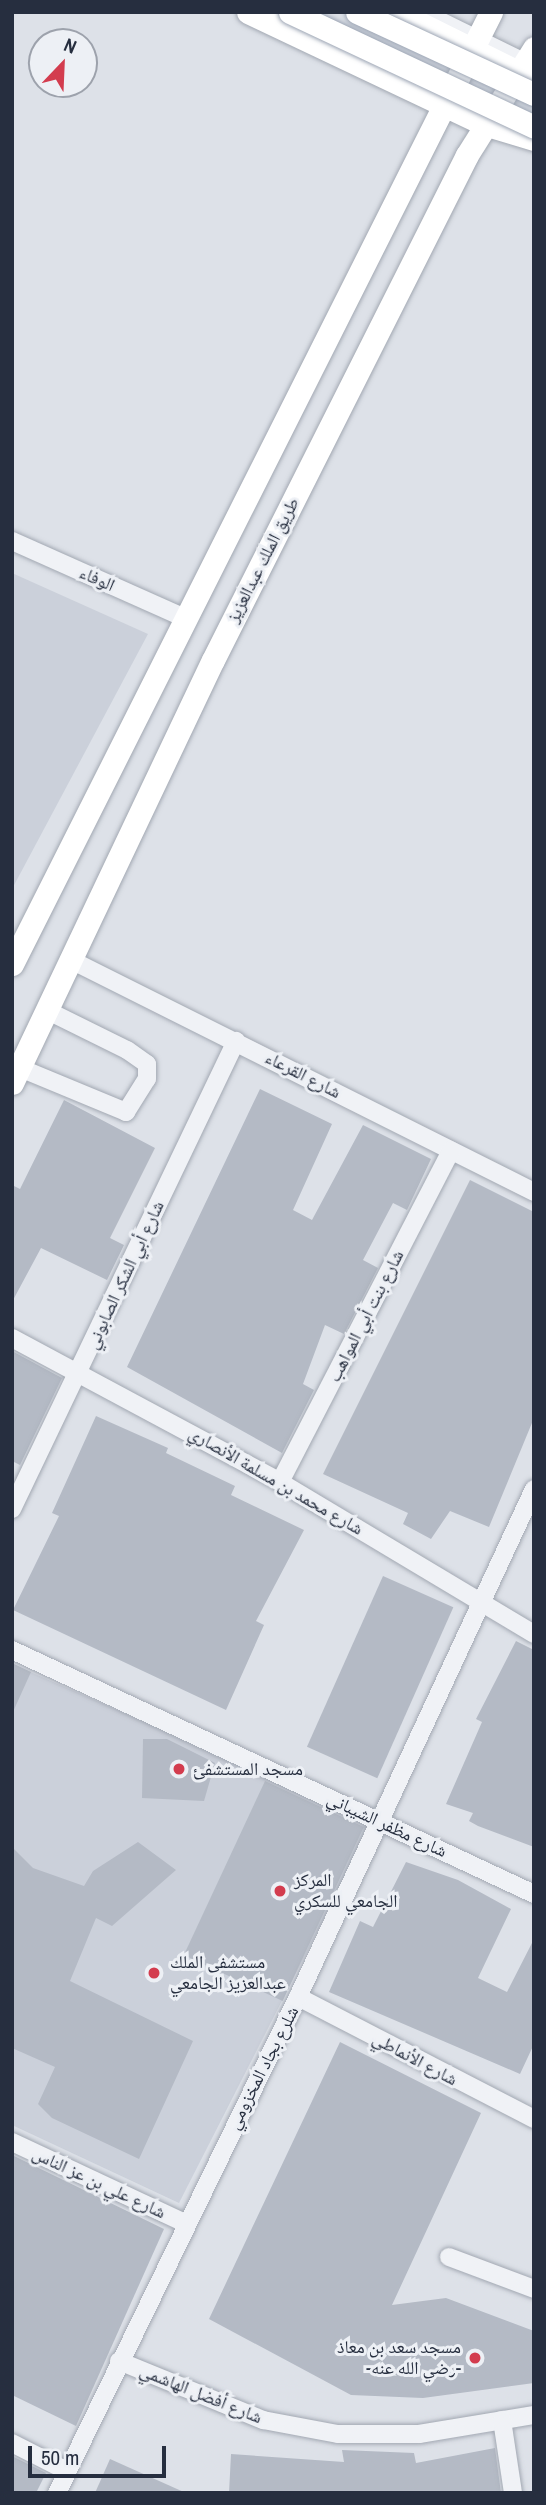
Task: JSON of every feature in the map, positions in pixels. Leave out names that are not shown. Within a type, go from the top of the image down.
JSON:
[{"type":"main road","points":[[248,12],[344,60],[446,101],[484,124],[534,139]]},
{"type":"main road","points":[[290,12],[534,127]]},
{"type":"main road","points":[[357,12],[534,94]]},
{"type":"main road","points":[[344,60],[356,61],[377,41],[387,12]]},
{"type":"main road","points":[[397,12],[530,67]]},
{"type":"main road","points":[[12,964],[183,617],[491,12]]},
{"type":"main road","name":"طريق الملك عبدالعزيز","points":[[15,1069],[48,1011],[123,849],[484,124],[530,67]]},
{"type":"main road","points":[[15,1069],[79,920],[123,849]]},
{"type":"street","points":[[422,12],[475,43]]},
{"type":"street","name":"الوفاء","points":[[12,541],[183,617]]},
{"type":"street","name":"شارع القرعاء","points":[[71,960],[534,1192]]},
{"type":"street","points":[[15,1069],[126,1112],[147,1079],[148,1065],[127,1050],[48,1011]]},
{"type":"street","name":"شارع أبي الشكر الصابوني","points":[[12,1509],[81,1372],[236,1041]]},
{"type":"street","name":"شارع بنت أبي المواهب","points":[[280,1482],[451,1150]]},
{"type":"street","name":"شارع محمد بن مسلمة الأنصاري","points":[[12,1338],[81,1372],[280,1482],[534,1633]]},
{"type":"street","name":"شلرع بجاد المخزومي","points":[[57,2493],[185,2223],[298,1997],[376,1820],[534,1489]]},
{"type":"street","name":"شارع مظفر الشيباني","points":[[12,1650],[534,1894]]},
{"type":"street","name":"شارع الأنماطي","points":[[298,1997],[534,2119]]},
{"type":"street","name":"شارع علي بن عز الناس","points":[[12,2143],[185,2223]]},
{"type":"street","points":[[449,2257],[534,2289]]},
{"type":"street","name":"شارع أفضل الهاشمي","points":[[119,2361],[263,2420],[338,2434],[419,2434],[534,2415]]},
{"type":"street","points":[[502,2420],[513,2493]]},
{"type":"street","points":[[12,2443],[67,2472]]},
{"type":"shaded area","points":[[12,573],[148,634],[12,889]]},
{"type":"shaded area","name":"مستشفى الملك عبدالعزيز الجامعي","points":[[12,1664],[373,1822],[179,2203],[12,2125]]},
{"type":"building","points":[[260,1089],[332,1124],[293,1210],[312,1220],[363,1125],[431,1159],[407,1210],[393,1203],[363,1260],[378,1268],[344,1334],[325,1325],[303,1384],[314,1390],[282,1453],[127,1367]]},
{"type":"building","points":[[64,1100],[155,1148],[110,1238],[124,1245],[107,1280],[41,1248],[12,1302],[12,1185],[20,1189]]},
{"type":"building","points":[[470,1180],[534,1212],[534,1418],[489,1527],[450,1511],[431,1539],[403,1524],[408,1513],[323,1474]]},
{"type":"building","points":[[12,1351],[62,1378],[20,1465],[12,1461]]},
{"type":"building","points":[[96,1416],[168,1448],[166,1453],[235,1486],[231,1495],[304,1530],[256,1621],[264,1625],[226,1710],[13,1610],[59,1516],[52,1513]]},
{"type":"building","points":[[383,1576],[453,1607],[377,1778],[307,1747]]},
{"type":"building","points":[[516,1641],[534,1650],[534,1847],[478,1826],[469,1821],[473,1813],[446,1804],[482,1722],[476,1719]]},
{"type":"building","points":[[12,1663],[31,1672],[12,1714]]},
{"type":"building","name":"مسجد المستشفئ","points":[[143,1739],[167,1739],[215,1763],[204,1801],[142,1798]]},
{"type":"building","name":"المركز الجامعي للسكري","points":[[265,1781],[364,1827],[283,2001],[184,1955]]},
{"type":"building","points":[[138,1842],[176,1870],[112,1926],[96,1918],[70,1981],[193,2041],[139,2159],[52,2118],[38,2104],[55,2067],[12,2048],[12,1847],[33,1868],[84,1886],[93,1871]]},
{"type":"building","points":[[406,1862],[458,1880],[511,1909],[478,1978],[507,1992],[534,1939],[534,2044],[520,2074],[329,1992],[360,1921],[373,1927]]},
{"type":"building","points":[[340,2042],[481,2113],[392,2305],[446,2298],[534,2331],[534,2383],[423,2398],[351,2395],[209,2319]]},
{"type":"building","points":[[12,2155],[164,2229],[76,2426],[12,2395]]},
{"type":"building","points":[[495,2448],[501,2493],[229,2493],[231,2454],[344,2462],[342,2450],[414,2453],[416,2463]]},
{"type":"building","points":[[12,2456],[46,2473],[36,2493],[12,2493]]},
{"type":"building","points":[[110,2459],[186,2493],[95,2493]]},
{"type":"place","name":"مسجد المستشفئ","points":[[179,1769]]},
{"type":"place","name":"المركز الجامعي للسكري","points":[[280,1891]]},
{"type":"place","name":"مستشفى الملك عبدالعزيز الجامعي","points":[[154,1973]]},
{"type":"place","name":"مسجد سعد بن معاذ -رضي الله عنه-","points":[[475,2358]]}]
